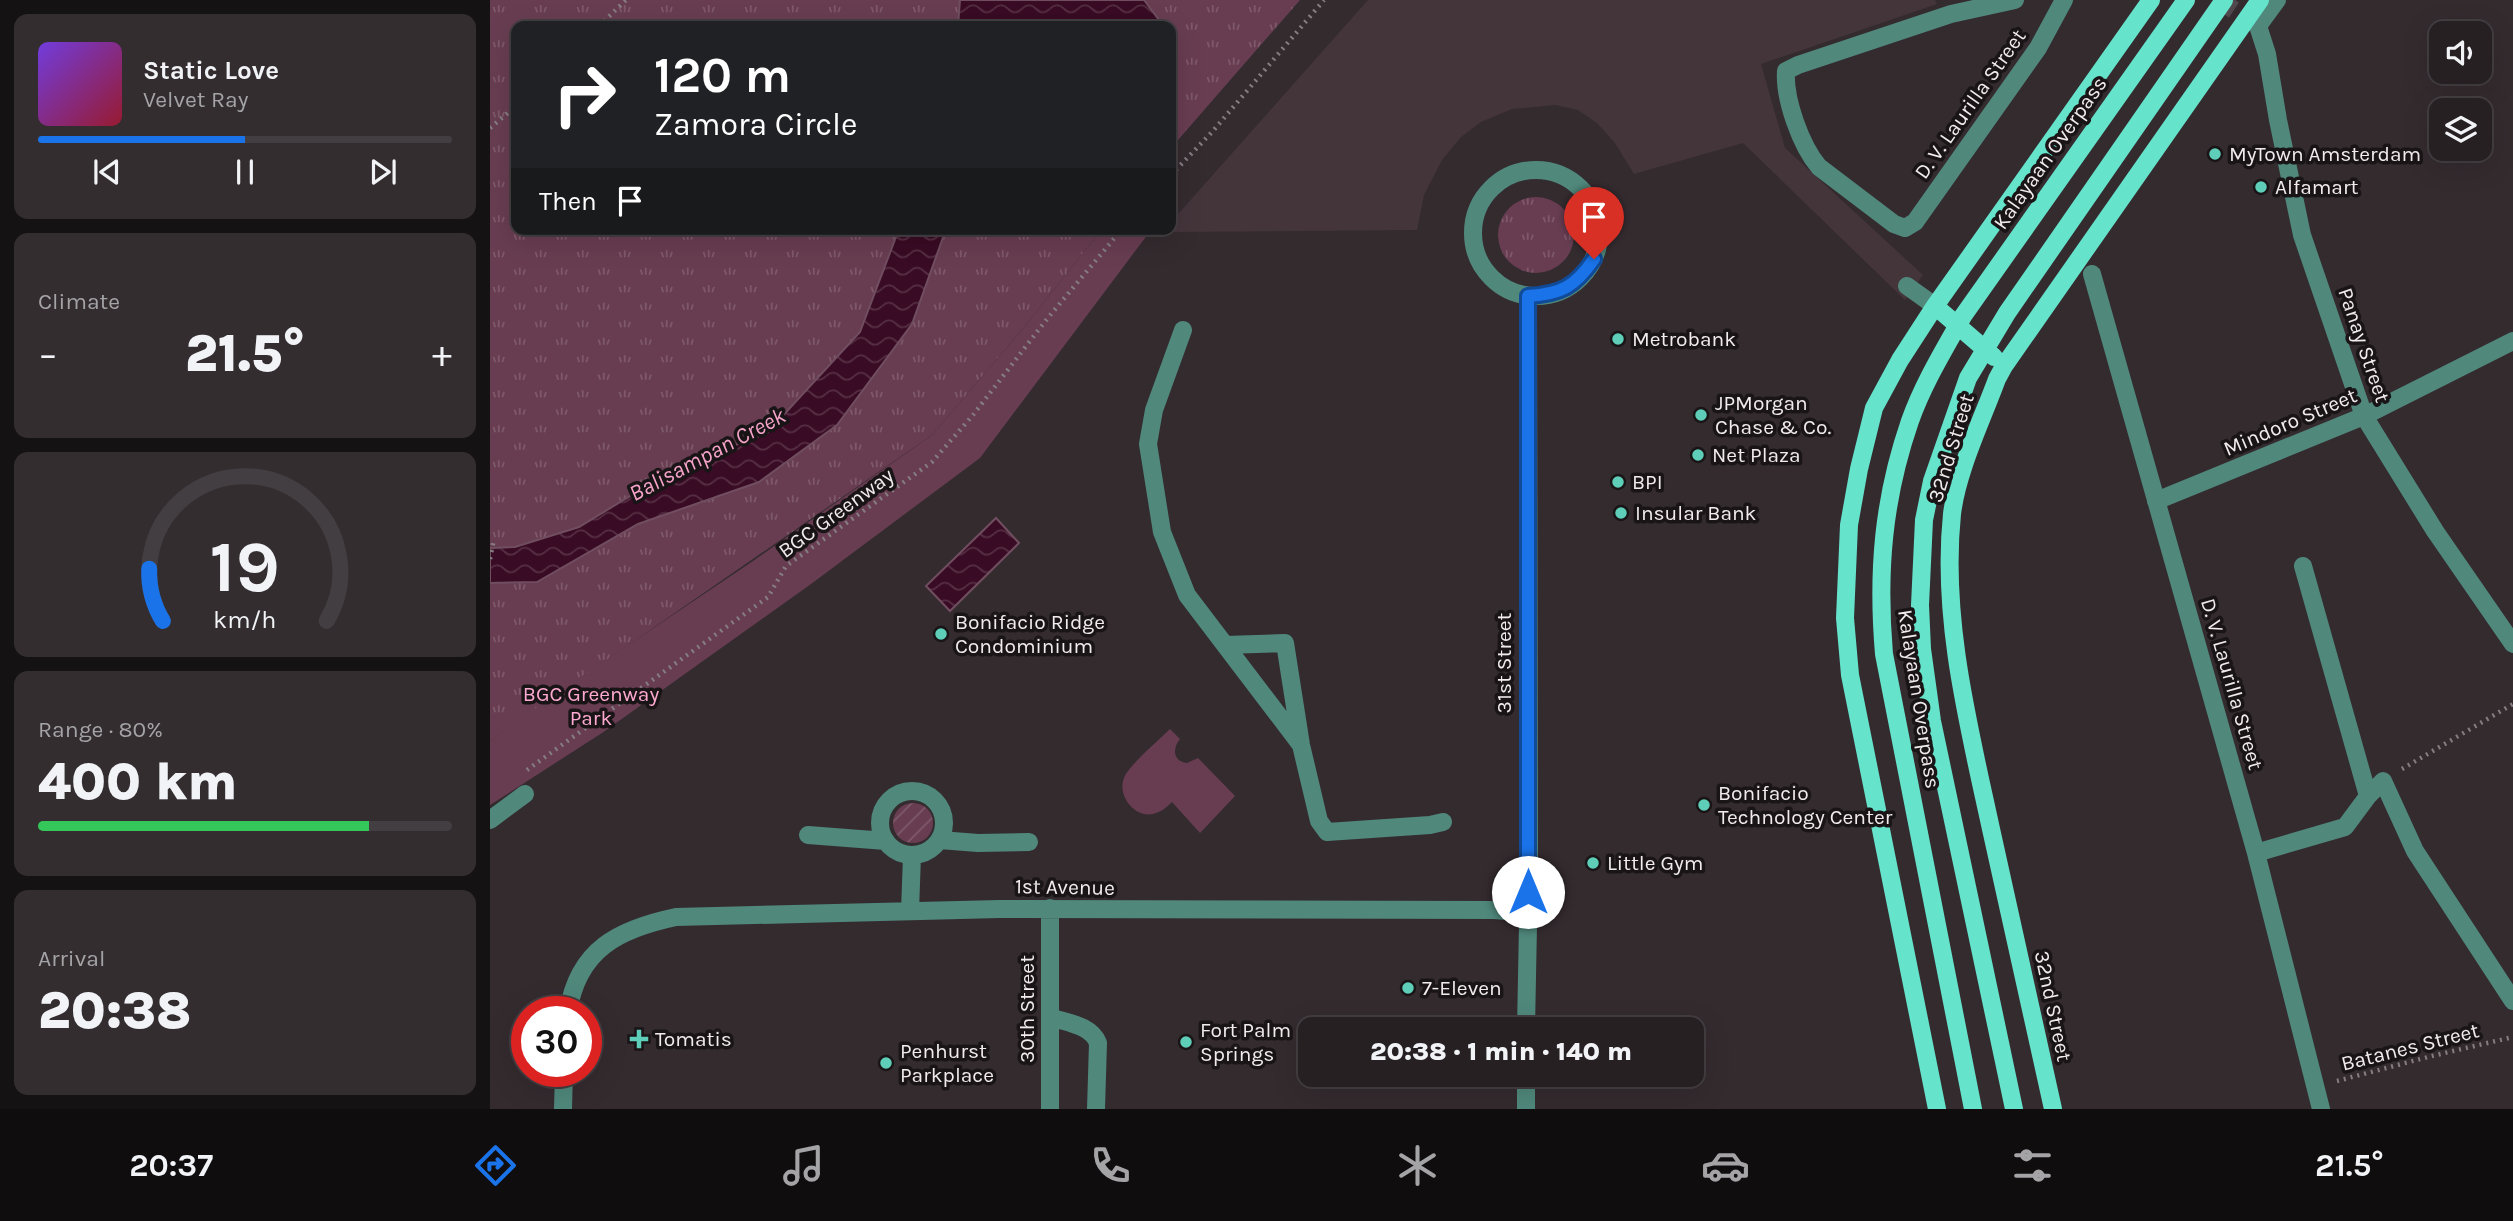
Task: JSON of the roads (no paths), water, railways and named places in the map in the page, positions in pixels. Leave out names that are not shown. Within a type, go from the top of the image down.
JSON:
[{"type":"main road","points":[[1937,1109],[1850,675],[1845,618],[1849,525],[1859,469],[1874,408],[1900,360],[1935,306],[2151,0]]},
{"type":"main road","name":"Kalayaan Overpass","points":[[1973,1109],[1884,654],[1880,583],[1885,517],[1910,419],[1934,367],[1963,316],[2186,0]]},
{"type":"main road","name":"Kalayaan Overpass","points":[[2014,1109],[1933,721],[1922,649],[1920,605],[1924,520],[1932,481],[1968,378],[2007,313],[2224,0]]},
{"type":"main road","name":"32nd Street","points":[[2053,1109],[1970,733],[1952,605],[1950,558],[1953,512],[1967,459],[2004,366],[2260,0]]},
{"type":"main road","points":[[1935,306],[2004,366]]},
{"type":"street","points":[[1948,7],[2015,0]]},
{"type":"street","name":"D. V. Laurilla Street","points":[[1948,7],[1786,71],[1785,86],[1809,156],[1819,167],[1894,224],[1905,228],[1915,222],[1968,150],[2038,48],[2064,0]]},
{"type":"street","name":"Panay Street","points":[[2277,0],[2256,25],[2267,54],[2302,235],[2364,416],[2435,531],[2513,644]]},
{"type":"street","points":[[1544,170],[1563,176],[1579,187],[1591,202],[1598,220],[1599,240],[1594,259],[1584,275],[1569,287],[1551,295],[1528,296],[1512,292],[1495,281],[1482,265],[1474,247],[1473,226],[1478,207],[1490,190],[1505,177],[1524,171],[1544,170]]},
{"type":"street","name":"D. V. Laurilla Street","points":[[2092,274],[2256,853],[2321,1109]]},
{"type":"street","points":[[1907,286],[1935,306]]},
{"type":"street","name":"31st Street","points":[[1526,1017],[1528,296]]},
{"type":"street","points":[[1182,330],[1154,410],[1148,444],[1162,532],[1187,594],[1301,745]]},
{"type":"street","name":"Mindoro Street","points":[[2156,501],[2364,416],[2513,341]]},
{"type":"street","points":[[2303,566],[2368,796]]},
{"type":"street","points":[[1225,645],[1285,643],[1301,745],[1319,821],[1327,832],[1430,825],[1443,821]]},
{"type":"street","points":[[2256,853],[2344,827],[2383,781],[2415,851],[2513,1000]]},
{"type":"street","points":[[905,791],[926,793],[941,808],[944,830],[940,840],[932,848],[912,856],[893,849],[881,832],[882,811],[896,795],[905,791]]},
{"type":"street","points":[[490,820],[525,794]]},
{"type":"street","points":[[808,835],[886,841]]},
{"type":"street","points":[[940,840],[978,843],[1029,842]]},
{"type":"street","points":[[910,911],[912,856]]},
{"type":"street","name":"1st Avenue","points":[[573,996],[578,980],[589,961],[607,942],[631,928],[676,917],[1050,908],[1528,912]]},
{"type":"street","name":"30th Street","points":[[1050,908],[1050,1109]]},
{"type":"street","points":[[1050,1017],[1090,1031],[1096,1036],[1096,1109]]},
{"type":"street","points":[[563,1109],[564,1087]]},
{"type":"street","points":[[1526,1087],[1526,1109]]},
{"type":"water","points":[[960,0],[1144,0],[1159,21],[958,21]]},
{"type":"water","points":[[897,235],[944,235],[912,324],[837,425],[759,482],[638,524],[537,582],[490,583],[490,548],[515,547],[579,527],[678,467],[767,433],[860,332]]},
{"type":"water","points":[[996,518],[1019,543],[950,611],[926,586]]},
{"type":"tunnel","points":[[2219,0],[2255,24]]},
{"type":"place","name":"MyTown Amsterdam","points":[[2215,154]]},
{"type":"place","name":"Alfamart","points":[[2261,187]]},
{"type":"place","name":"Metrobank","points":[[1618,339]]},
{"type":"place","name":"JPMorgan Chase & Co.","points":[[1701,415]]},
{"type":"place","name":"Net Plaza","points":[[1698,455]]},
{"type":"place","name":"BPI","points":[[1618,482]]},
{"type":"place","name":"Insular Bank","points":[[1621,513]]},
{"type":"place","name":"Bonifacio Ridge Condominium","points":[[941,634]]},
{"type":"place","name":"Bonifacio Technology Center","points":[[1704,805]]},
{"type":"place","name":"Little Gym","points":[[1593,863]]},
{"type":"place","name":"7-Eleven","points":[[1408,988]]},
{"type":"place","name":"Tomatis","points":[[639,1039]]},
{"type":"place","name":"Fort Palm Springs","points":[[1186,1042]]},
{"type":"place","name":"Penhurst Parkplace","points":[[886,1063]]},
{"type":"water label","name":"Balisampan Creek","points":[[707,454]]},
{"type":"park label","name":"BGC Greenway Park","points":[[591,706]]}]
